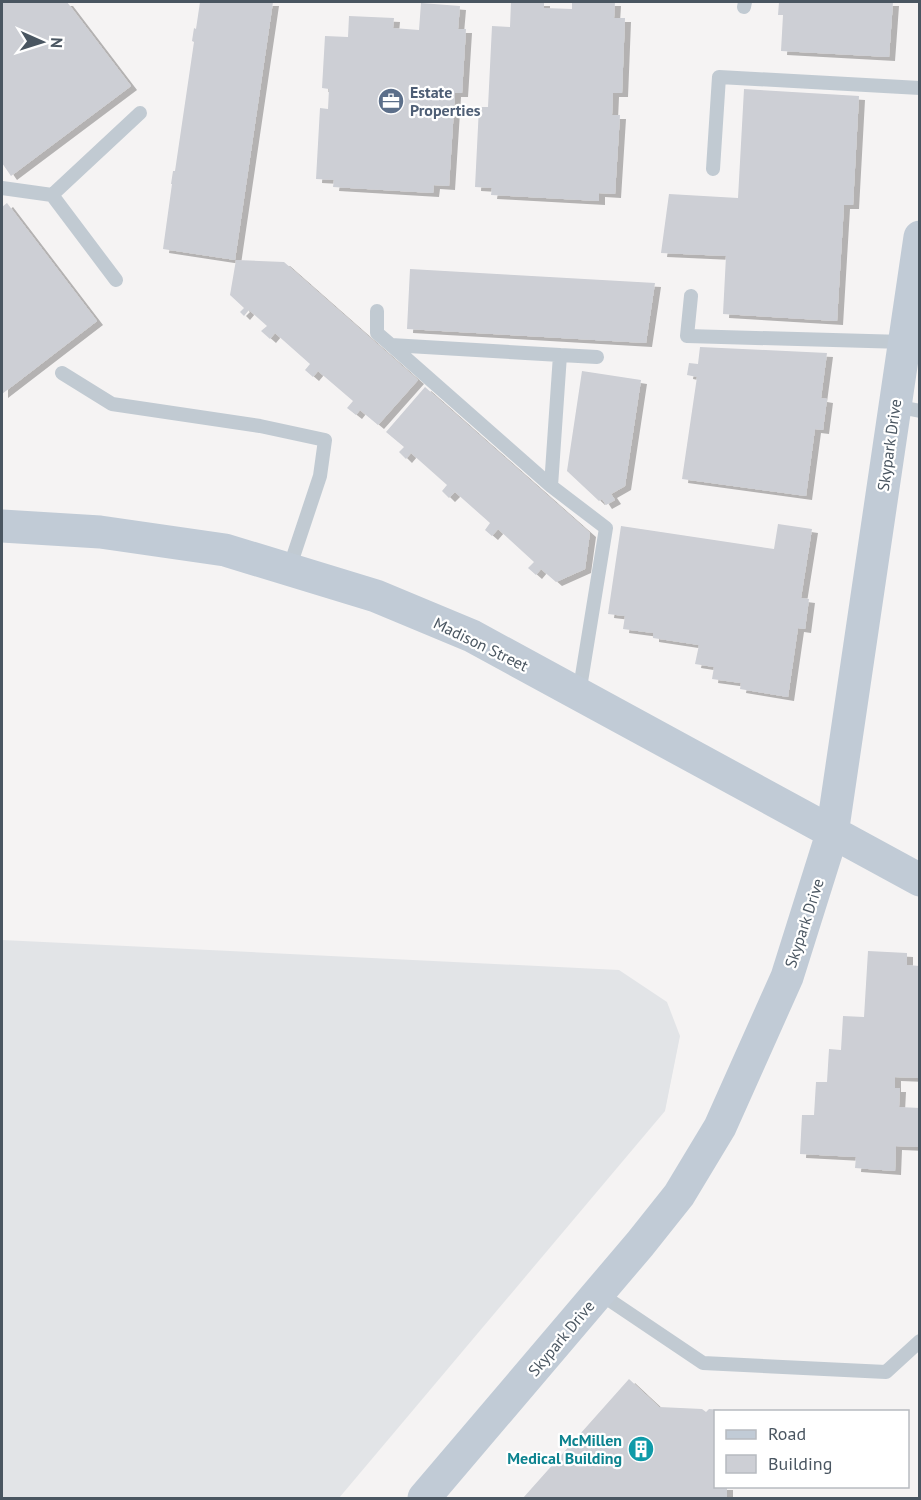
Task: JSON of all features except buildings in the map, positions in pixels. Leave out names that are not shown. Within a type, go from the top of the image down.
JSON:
[{"type":"main road","name":"Skypark Drive","points":[[424,1498],[599,1293],[679,1195],[720,1127],[787,977],[832,834],[907,408],[904,342],[920,237]]},
{"type":"main road","name":"Madison Street","points":[[2,526],[100,532],[225,550],[376,596],[472,636],[920,880]]},
{"type":"lane","points":[[713,169],[719,77],[920,88]]},
{"type":"lane","points":[[52,195],[140,113]]},
{"type":"lane","points":[[2,188],[52,195],[116,280]]},
{"type":"lane","points":[[691,296],[687,336],[904,342]]},
{"type":"lane","points":[[378,310],[377,333],[551,486],[606,528],[579,694]]},
{"type":"lane","points":[[391,345],[597,357]]},
{"type":"lane","points":[[551,486],[560,355]]},
{"type":"lane","points":[[62,373],[112,404],[260,426],[325,440],[320,477],[289,568]]},
{"type":"lane","points":[[599,1293],[703,1363],[886,1372],[920,1341]]},
{"type":"shaded area","points":[[2,940],[619,970],[667,1002],[680,1036],[665,1111],[339,1498],[2,1498]]},
{"type":"place","name":"Estate Properties","points":[[391,101]]},
{"type":"place","name":"McMillen Medical Building","points":[[641,1449]]}]
